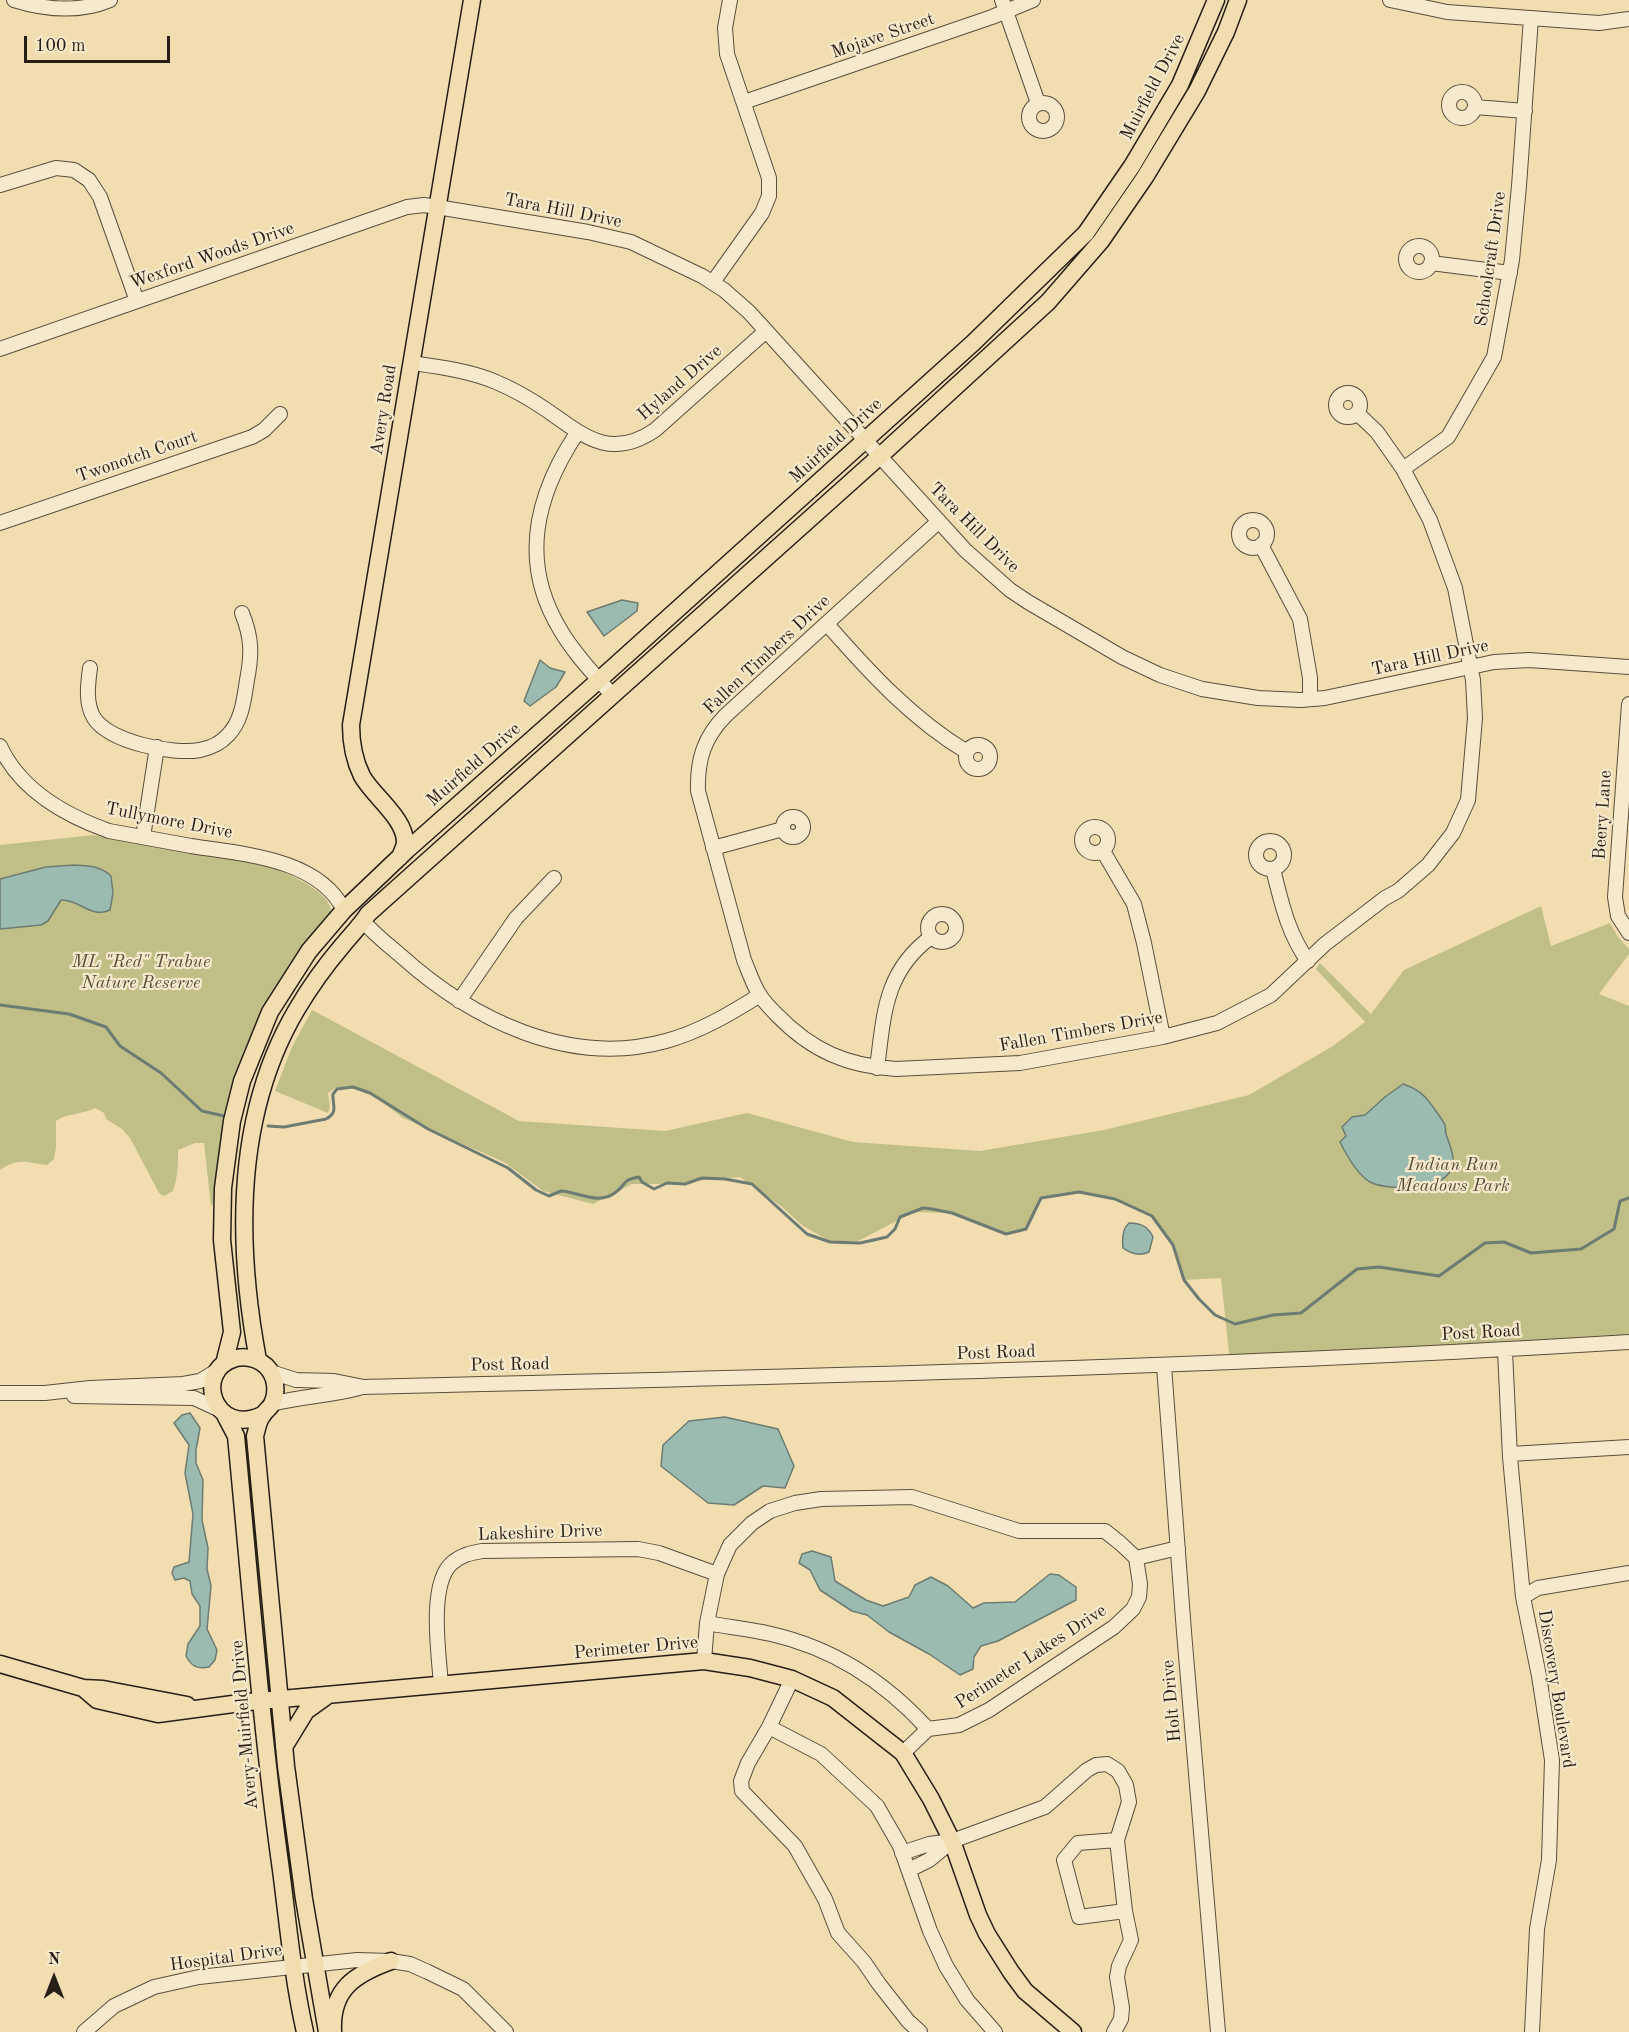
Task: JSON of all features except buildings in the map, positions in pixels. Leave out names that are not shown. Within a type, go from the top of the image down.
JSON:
[{"type":"main road","name":"Avery Road","points":[[421,838],[394,816],[363,777],[355,756],[351,725],[472,0]]},
{"type":"main road","name":"Muirfield Drive","points":[[404,854],[973,343],[1086,233],[1132,166],[1180,85],[1216,0]]},
{"type":"main road","name":"Muirfield Drive","points":[[363,921],[449,840],[613,696],[1048,302],[1101,241],[1145,177],[1197,91],[1226,32],[1238,0]]},
{"type":"main road","name":"Avery Road","points":[[394,816],[405,842],[404,854]]},
{"type":"main road","points":[[285,1015],[326,953],[383,888],[417,857],[422,850],[421,838]]},
{"type":"main road","points":[[221,1367],[240,1357],[258,1360],[271,1372],[276,1388],[267,1410],[243,1421],[223,1412],[213,1399],[212,1389],[232,1332],[222,1240],[223,1188],[229,1138],[236,1104],[257,1041],[270,1012],[295,971],[323,933],[344,910],[404,854]]},
{"type":"main road","points":[[258,1360],[251,1324],[243,1230],[246,1162],[255,1112],[258,1078],[294,990],[306,969],[344,922],[344,910]]},
{"type":"main road","points":[[255,1112],[277,1050],[296,1011],[322,970],[363,921]]},
{"type":"main road","name":"Avery-Muirfield Drive","points":[[267,1410],[255,1436],[284,1747],[315,1965],[327,2032]]},
{"type":"main road","name":"Avery-Muirfield Drive","points":[[223,1412],[236,1437],[267,1770],[305,2032]]},
{"type":"main road","name":"Perimeter Drive","points":[[0,1664],[83,1688],[103,1689],[197,1707],[704,1661],[750,1668],[792,1679],[833,1698],[903,1753],[931,1798],[952,1841],[978,1915],[1011,1972],[1025,1991],[1073,2032]]},
{"type":"main road","points":[[284,1747],[306,1711],[328,1695]]},
{"type":"main road","points":[[333,2032],[332,2017],[337,1999],[347,1983],[391,1961]]},
{"type":"street","points":[[14,0],[59,10],[92,6],[110,0]]},
{"type":"street","points":[[713,282],[762,213],[769,196],[769,178],[727,54],[725,28],[730,0]]},
{"type":"street","name":"Mojave Street","points":[[744,102],[1004,6],[1033,0]]},
{"type":"street","points":[[1390,0],[1447,12],[1599,23],[1629,19]]},
{"type":"street","points":[[1004,6],[1038,103]]},
{"type":"street","name":"Schoolcraft Drive","points":[[1403,469],[1432,450],[1448,436],[1494,357],[1510,273],[1531,18]]},
{"type":"street","points":[[1474,107],[1525,111]]},
{"type":"street","points":[[0,185],[56,168],[74,170],[89,180],[100,197],[137,301]]},
{"type":"street","name":"Wexford Woods Drive","points":[[0,349],[399,209],[416,206],[437,207]]},
{"type":"street","name":"Tara Hill Drive","points":[[437,207],[588,232],[631,242],[713,282],[749,312],[965,550],[1010,590],[1064,625],[1160,675],[1215,693],[1258,698],[1310,699],[1360,691],[1494,662],[1530,660],[1629,667]]},
{"type":"street","points":[[1431,263],[1510,273]]},
{"type":"street","name":"Hyland Drive","points":[[412,363],[472,374],[496,382],[547,410],[577,433],[608,444],[621,444],[645,437],[766,330]]},
{"type":"street","name":"Fallen Timbers Drive","points":[[939,522],[726,715],[705,741],[697,773],[698,791],[744,960],[760,995],[805,1041],[835,1057],[861,1066],[896,1070],[1020,1063],[1162,1037],[1217,1023],[1271,996],[1325,944],[1385,898],[1398,891],[1428,865],[1453,833],[1468,800],[1475,718],[1471,666],[1455,588],[1430,520],[1403,469],[1377,432],[1357,412]]},
{"type":"street","name":"Twonotch Court","points":[[0,523],[252,436],[264,430],[280,414]]},
{"type":"street","points":[[577,433],[548,483],[538,524],[537,557],[543,591],[552,615],[572,648],[613,696]]},
{"type":"street","points":[[1261,545],[1300,619],[1310,678],[1310,699]]},
{"type":"street","points":[[90,668],[88,693],[90,709],[102,727],[129,742],[187,752],[202,750],[215,745],[228,735],[237,722],[243,704],[252,654],[248,626],[242,613]]},
{"type":"street","points":[[827,624],[890,693],[946,739],[967,752]]},
{"type":"street","name":"Beery Lane","points":[[1627,930],[1618,916],[1615,897],[1629,704]]},
{"type":"street","points":[[143,837],[157,747]]},
{"type":"street","name":"Tullymore Drive","points":[[2,754],[38,794],[82,822],[109,831],[276,861],[311,876],[324,886],[344,910]]},
{"type":"street","points":[[713,848],[783,830]]},
{"type":"street","points":[[1103,851],[1134,904],[1162,1037]]},
{"type":"street","points":[[1273,869],[1286,918],[1301,952],[1308,961]]},
{"type":"street","points":[[459,1001],[516,918],[554,878]]},
{"type":"street","points":[[363,921],[419,973],[459,1001],[486,1017],[526,1034],[571,1045],[615,1047],[664,1041],[688,1034],[760,995]]},
{"type":"street","points":[[877,1068],[884,1010],[893,981],[909,956],[931,937]]},
{"type":"street","name":"Post Road","points":[[271,1372],[296,1380],[334,1381],[364,1387],[1164,1366],[1505,1351],[1629,1342]]},
{"type":"street","name":"Discovery Boulevard","points":[[1505,1351],[1510,1454],[1523,1597],[1539,1676],[1552,1760],[1549,1860],[1537,1929],[1532,2032]]},
{"type":"street","name":"Holt Drive","points":[[1164,1366],[1218,2032]]},
{"type":"street","points":[[0,1393],[45,1393],[90,1388],[183,1384],[200,1381],[221,1367]]},
{"type":"street","name":"Post Road","points":[[267,1410],[294,1398],[339,1394],[364,1387]]},
{"type":"street","points":[[45,1393],[88,1398],[194,1398],[223,1412]]},
{"type":"street","points":[[1510,1454],[1629,1447]]},
{"type":"street","points":[[704,1661],[707,1623],[717,1574],[730,1545],[752,1523],[770,1511],[795,1503],[829,1498],[912,1497],[1019,1531],[1104,1531],[1136,1558],[1178,1548]]},
{"type":"street","name":"Lakeshire Drive","points":[[441,1685],[437,1593],[450,1564],[464,1555],[482,1551],[638,1549],[659,1553],[717,1574]]},
{"type":"street","name":"Perimeter Lakes Drive","points":[[928,1729],[958,1725],[988,1710],[1114,1627],[1133,1608],[1139,1597],[1140,1584],[1136,1558]]},
{"type":"street","points":[[1523,1597],[1538,1588],[1629,1573]]},
{"type":"street","points":[[707,1623],[791,1639],[848,1663],[883,1686],[928,1729],[903,1753]]},
{"type":"street","points":[[792,1679],[748,1763],[741,1781],[742,1791],[795,1846],[825,1899],[838,1933],[864,1962],[914,2030]]},
{"type":"street","points":[[768,1727],[820,1754],[877,1806],[902,1853],[930,1931],[946,1966],[968,2000],[995,2032]]},
{"type":"street","points":[[902,1853],[929,1844],[952,1841],[1045,1807],[1087,1770],[1096,1765],[1107,1764],[1118,1771],[1126,1785],[1129,1802],[1117,1840],[1125,1911],[1131,1940],[1119,1966],[1117,1977],[1122,2008],[1121,2019],[1114,2032]]},
{"type":"street","points":[[1117,1840],[1078,1843],[1064,1860],[1079,1917],[1125,1911]]},
{"type":"street","points":[[909,1870],[933,1857],[952,1841]]},
{"type":"street","name":"Hospital Drive","points":[[84,2032],[114,2006],[154,1987],[199,1977],[357,1960],[410,1964],[463,1989],[506,2032]]},
{"type":"green space","name":"ML \"Red\" Trabue Nature Reserve","points":[[94,835],[268,866],[306,883],[329,904],[331,912],[279,986],[215,1201],[211,1206],[204,1143],[195,1143],[178,1150],[175,1186],[173,1191],[164,1196],[159,1193],[130,1138],[122,1129],[106,1119],[104,1113],[95,1108],[56,1121],[54,1159],[47,1165],[18,1162],[0,1170],[0,845]]},
{"type":"green space","name":"Indian Run Meadows Park","points":[[1541,906],[1551,946],[1610,923],[1618,937],[1629,949],[1629,954],[1599,994],[1629,1006],[1629,1342],[1230,1362],[1221,1278],[1184,1280],[1173,1245],[1152,1216],[1115,1199],[1079,1192],[1041,1198],[1026,1229],[1006,1234],[952,1213],[914,1212],[858,1241],[830,1241],[803,1226],[781,1206],[740,1177],[661,1184],[632,1184],[593,1204],[543,1191],[504,1162],[403,1118],[370,1093],[349,1087],[335,1088],[328,1093],[330,1108],[328,1113],[275,1091],[292,1047],[312,1010],[519,1121],[665,1131],[747,1113],[853,1142],[980,1151],[1104,1130],[1249,1095],[1333,1046],[1365,1022],[1316,969],[1320,963],[1371,1014],[1404,970]]},
{"type":"water","points":[[622,600],[638,603],[637,611],[604,636],[587,612]]},
{"type":"water","points":[[540,660],[550,668],[565,672],[556,687],[530,706],[524,701]]},
{"type":"water","points":[[75,865],[99,868],[111,876],[113,893],[110,910],[91,911],[74,902],[61,900],[48,921],[41,925],[0,929],[0,879],[46,867]]},
{"type":"water","points":[[1403,1084],[1424,1096],[1442,1120],[1453,1163],[1449,1173],[1434,1182],[1412,1187],[1388,1187],[1370,1182],[1357,1169],[1340,1142],[1346,1136],[1342,1127],[1352,1117],[1365,1115]]},
{"type":"water","points":[[1129,1223],[1149,1230],[1153,1237],[1149,1252],[1136,1254],[1123,1248],[1124,1231]]},
{"type":"water","points":[[190,1413],[200,1428],[196,1463],[203,1480],[202,1520],[208,1548],[207,1569],[211,1586],[207,1629],[217,1650],[215,1660],[205,1668],[193,1665],[186,1656],[188,1644],[200,1626],[200,1606],[192,1594],[190,1581],[184,1578],[175,1580],[172,1573],[174,1567],[189,1562],[193,1514],[185,1473],[189,1445],[174,1423],[182,1415]]},
{"type":"water","points":[[725,1417],[778,1429],[794,1466],[785,1488],[763,1486],[734,1505],[708,1503],[661,1466],[663,1445],[689,1421]]},
{"type":"water","points":[[812,1551],[831,1557],[835,1581],[866,1600],[883,1606],[909,1597],[915,1585],[931,1577],[948,1586],[973,1608],[984,1603],[1015,1602],[1050,1574],[1059,1575],[1076,1587],[1076,1600],[998,1641],[981,1646],[974,1657],[973,1669],[960,1675],[929,1654],[889,1632],[867,1615],[852,1611],[820,1590],[810,1570],[799,1563],[802,1554]]},
{"type":"waterway","points":[[0,1005],[69,1014],[106,1027],[120,1046],[161,1073],[202,1111],[224,1116]]},
{"type":"waterway","points":[[268,1126],[284,1127],[326,1119],[334,1111],[333,1094],[337,1089],[353,1087],[370,1093],[428,1129],[508,1168],[536,1190],[549,1196],[561,1191],[603,1198],[616,1192],[627,1181],[639,1177],[642,1182],[654,1189],[667,1183],[685,1184],[702,1178],[725,1179],[752,1184],[807,1234],[830,1242],[860,1243],[887,1237],[895,1229],[900,1217],[923,1208],[952,1213],[1006,1234],[1026,1229],[1041,1198],[1079,1192],[1115,1199],[1152,1216],[1173,1245],[1184,1280],[1215,1315],[1235,1324],[1273,1315],[1301,1313],[1357,1269],[1379,1267],[1439,1276],[1485,1243],[1504,1242],[1531,1253],[1581,1249],[1614,1229],[1620,1201],[1629,1198]]}]
